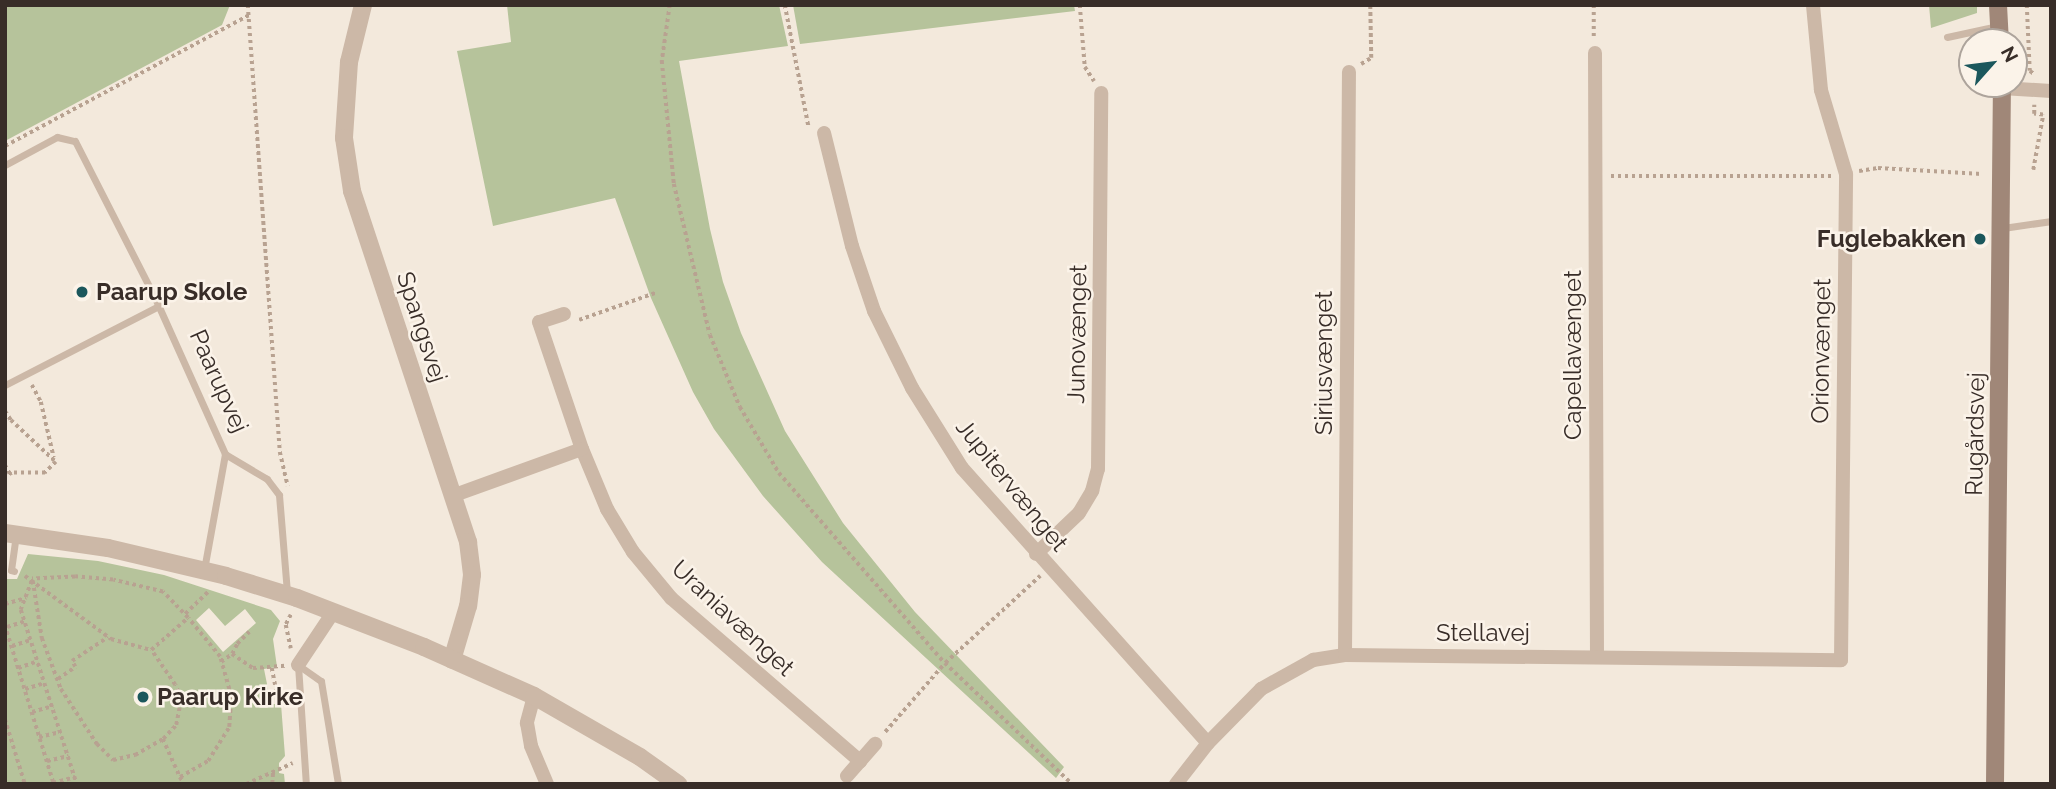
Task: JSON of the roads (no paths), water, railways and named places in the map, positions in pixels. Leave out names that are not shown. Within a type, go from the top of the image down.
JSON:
[{"type":"main road","points":[[1998,5],[2000,28]]},
{"type":"main road","name":"Rugårdsvej","points":[[1995,784],[2003,228],[2002,98]]},
{"type":"street","name":"Spangsvej","points":[[363,5],[349,62],[344,138],[352,191],[468,542],[472,575],[468,606],[453,660]]},
{"type":"street","name":"Orionvænget","points":[[1813,5],[1821,90],[1846,174],[1841,660]]},
{"type":"street","name":"Capellavænget","points":[[1595,53],[1597,657]]},
{"type":"street","name":"Siriusvænget","points":[[1345,655],[1349,72]]},
{"type":"street","points":[[2028,89],[2051,91]]},
{"type":"street","name":"Junovænget","points":[[1036,554],[1079,513],[1092,491],[1098,469],[1101,93]]},
{"type":"street","name":"Jupitervænget","points":[[824,134],[852,246],[874,311],[912,388],[962,468],[1048,568],[1208,743]]},
{"type":"street","name":"Uraniavænget","points":[[564,314],[539,322],[582,449],[607,509],[633,552],[671,598],[860,761]]},
{"type":"street","points":[[452,496],[582,449]]},
{"type":"street","points":[[10,534],[107,548],[204,570],[334,611],[534,696],[640,757],[678,784]]},
{"type":"street","points":[[298,665],[334,611]]},
{"type":"street","name":"Stellavej","points":[[1176,784],[1208,743],[1261,689],[1287,672],[1313,660],[1345,655],[1841,660]]},
{"type":"street","points":[[534,696],[527,723],[531,746],[547,784]]},
{"type":"street","points":[[847,776],[875,744]]},
{"type":"lane","points":[[1947,37],[1958,36]]},
{"type":"lane","name":"Paarupvej","points":[[5,165],[57,137],[75,141],[159,306],[225,454],[204,570]]},
{"type":"lane","points":[[2003,228],[2051,221]]},
{"type":"lane","points":[[5,385],[159,306]]},
{"type":"lane","points":[[225,454],[267,478],[279,495],[287,594]]},
{"type":"lane","points":[[10,534],[11,570],[14,571]]},
{"type":"lane","points":[[298,665],[306,784]]},
{"type":"lane","points":[[298,665],[321,681],[338,784]]},
{"type":"place","name":"Fuglebakken","points":[[1980,239]]},
{"type":"place","name":"Paarup Skole","points":[[82,292]]},
{"type":"place","name":"Paarup Kirke","points":[[143,697]]}]
